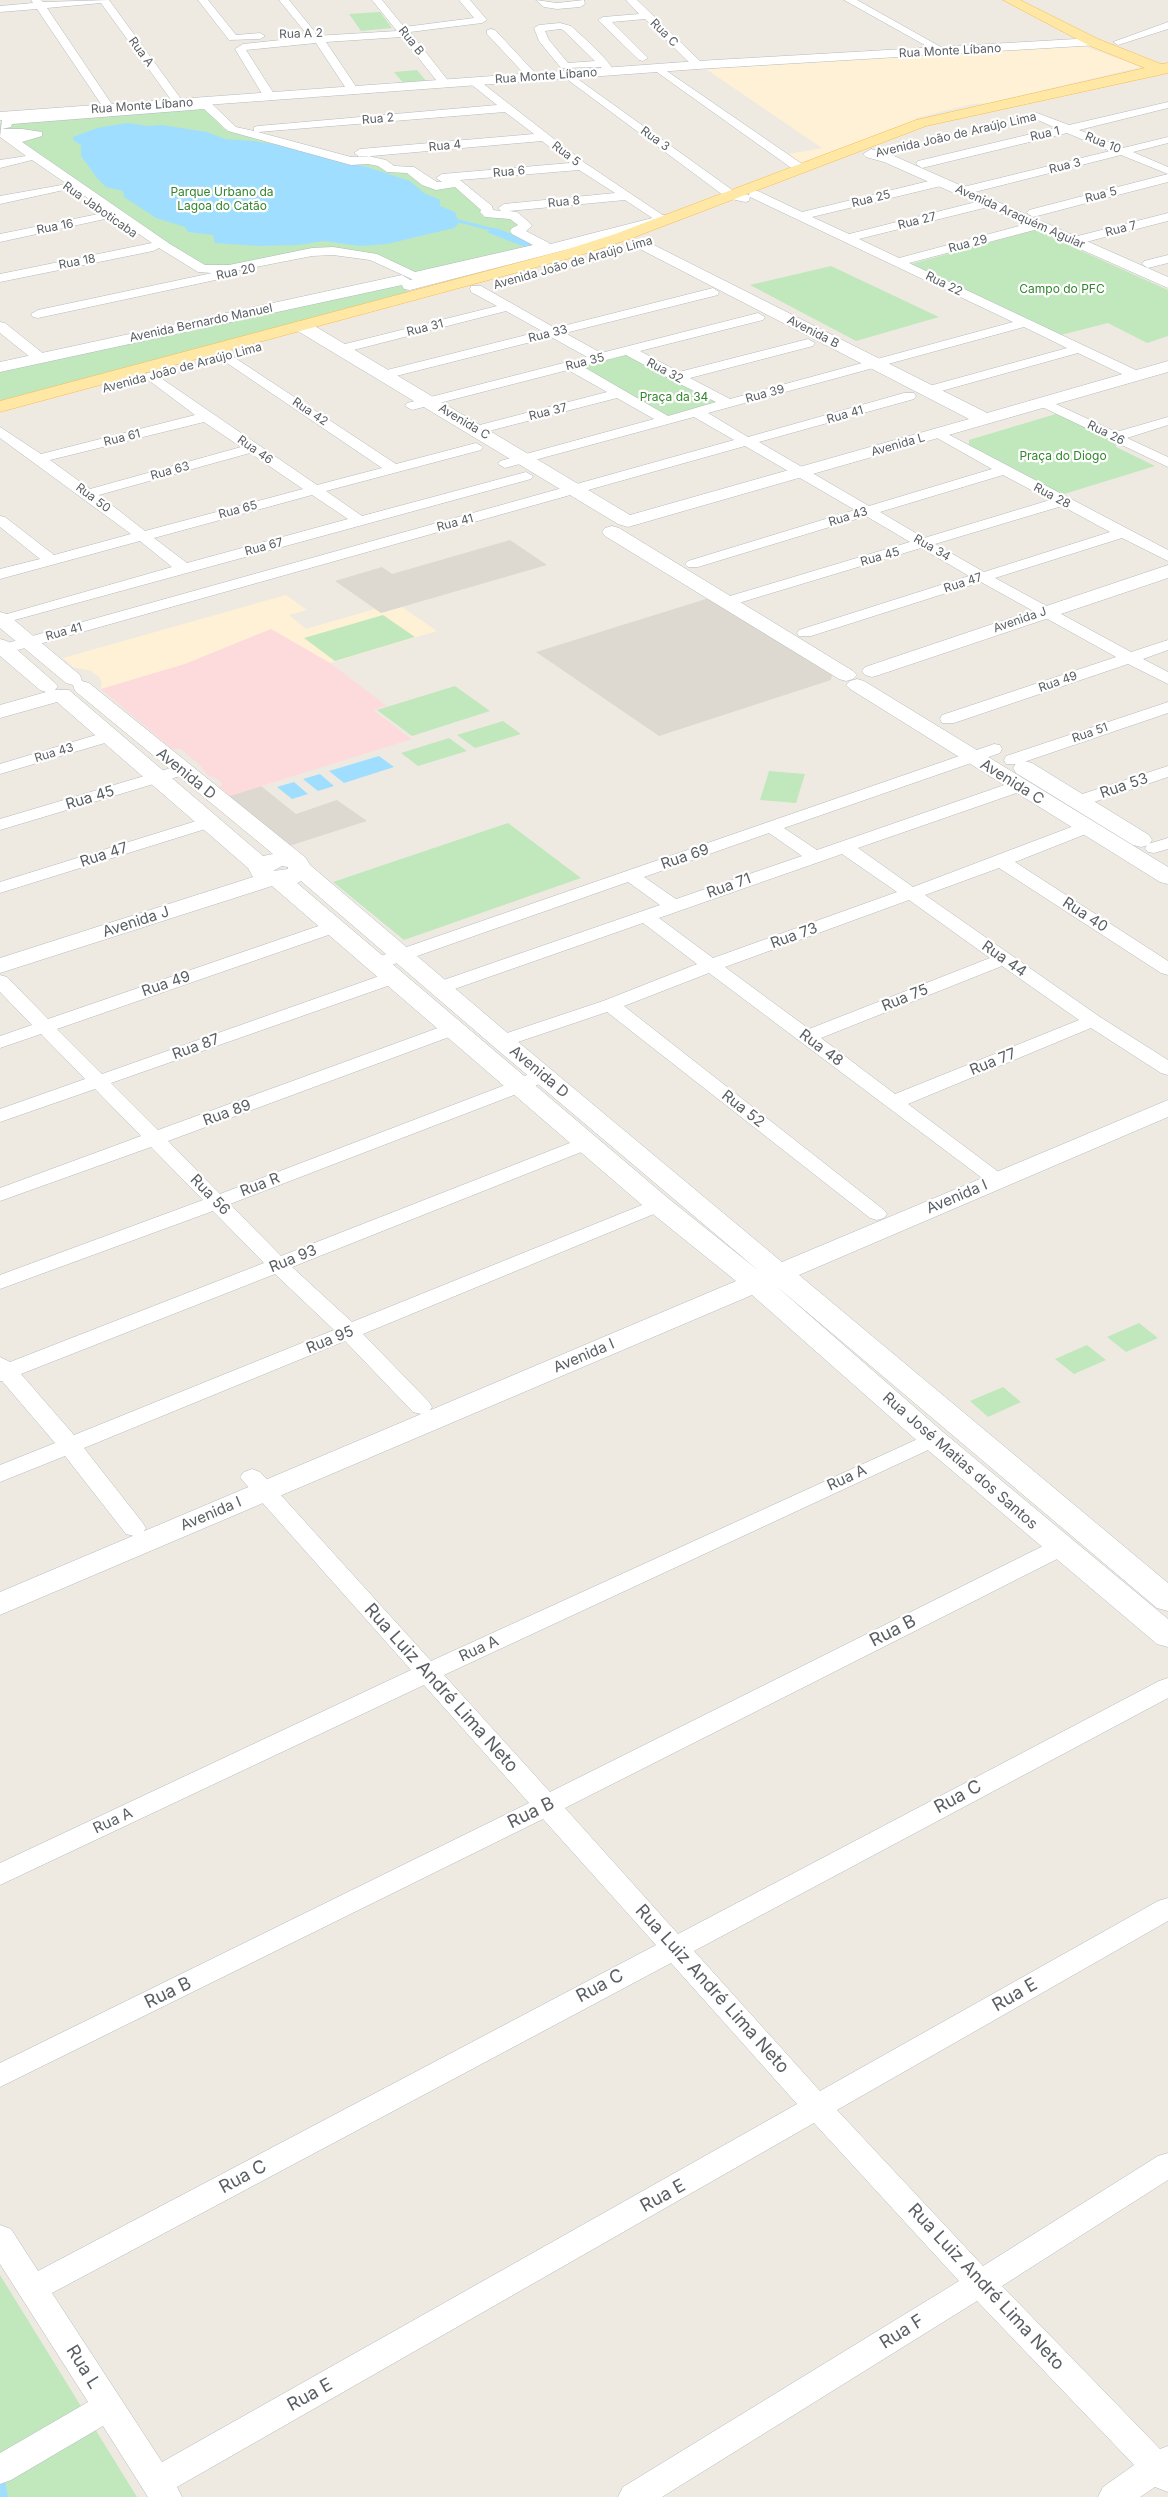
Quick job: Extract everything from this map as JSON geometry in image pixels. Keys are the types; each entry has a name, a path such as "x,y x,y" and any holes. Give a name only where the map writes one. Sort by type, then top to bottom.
{"main road":[{"path":"1015,3 1044,9 1074,19 1166,68"},
{"path":"1044,9 1093,42 1166,68"},
{"name":"Avenida João de Araújo Lima","path":"0,417 226,356 301,331 425,294 575,258 635,247 801,169 921,123 1166,68"},
{"name":"Avenida João de Araújo Lima","path":"1031,117 1062,110"},
{"name":"Avenida João de Araújo Lima","path":"575,258 664,220 871,154 895,149"},
{"path":"500,264 541,267"},
{"name":"Avenida João de Araújo Lima","path":"0,407 301,331 476,290 541,267"}],"street":[{"path":"0,9 38,3 104,0"},
{"name":"Rua A","path":"104,0 179,103"},
{"name":"Rua A 2","path":"203,0 233,38 315,37"},
{"path":"284,0 315,37 353,91"},
{"name":"Rua B","path":"377,0 444,83"},
{"path":"270,97 240,49 246,45 315,37 368,36 480,21 482,18 464,0"},
{"path":"542,2 557,6 582,3 579,0"},
{"name":"Rua C","path":"632,0 698,65"},
{"path":"849,0 943,51"},
{"path":"38,3 110,108"},
{"path":"643,58 603,20 647,16"},
{"path":"1118,42 1168,25"},
{"path":"560,26 567,28 589,48 606,68 567,67 544,41 538,29 560,26"},
{"path":"491,32 533,77"},
{"path":"589,48 672,40"},
{"name":"Rua Monte Líbano","path":"1,127 110,108 568,75 606,68 658,68 1093,42"},
{"path":"658,68 801,169"},
{"name":"Rua 3","path":"568,75 743,196"},
{"name":"Rua 5","path":"473,81 582,166 664,220"},
{"path":"207,105 232,129 351,161 368,160 382,163 391,169 410,170 426,182 436,186 458,184 488,209 486,212 489,214 514,215 526,226 516,232 545,246 414,276 373,256 333,251 312,252 229,270 198,268 166,248 13,141 1,127 61,116 207,105"},
{"name":"Rua 1","path":"922,164 1168,105"},
{"name":"Rua 2","path":"249,130 507,108"},
{"path":"13,141 67,128 61,116"},
{"name":"Rua 10","path":"1031,117 1068,129 1168,171"},
{"path":"1,127 22,132 47,132"},
{"name":"Rua Jaboticaba","path":"1,127 27,158 153,247 202,279"},
{"name":"Rua 4","path":"345,154 544,137"},
{"name":"Rua 3","path":"970,189 1168,140"},
{"name":"Avenida Araquém Aguiar","path":"895,149 970,189 1081,239 1168,283"},
{"name":"Avenida Araquém Aguiar","path":"871,154 889,159 941,182 970,189 988,203 1036,219"},
{"path":"0,164 27,158"},
{"name":"Rua 6","path":"436,179 582,166"},
{"name":"Rua 5","path":"1036,219 1168,178"},
{"name":"Rua 25","path":"801,216 941,182"},
{"path":"1152,182 1168,189"},
{"path":"0,200 68,187"},
{"name":"Rua 8","path":"504,208 625,196"},
{"name":"Rua 22","path":"743,196 801,216 1135,376"},
{"name":"Rua 27","path":"846,239 988,203"},
{"name":"Rua 16","path":"0,238 109,216"},
{"name":"Rua 7","path":"1081,239 1168,217"},
{"name":"Rua 29","path":"898,262 1036,219"},
{"name":"Avenida Bernardo Manuel","path":"0,367 500,264 664,220"},
{"name":"Avenida Araquém Aguiar","path":"1081,239 1168,272"},
{"name":"Rua 18","path":"0,278 153,247"},
{"name":"Avenida B","path":"635,247 713,292 858,370 909,396 976,422"},
{"name":"Avenida B","path":"635,247 875,364 927,391 976,422"},
{"name":"Rua 20","path":"38,314 317,254 351,256 371,261 425,294"},
{"path":"1148,264 1168,259"},
{"path":"476,290 599,358"},
{"name":"Rua 33","path":"384,375 713,292"},
{"name":"Rua 31","path":"342,349 508,307"},
{"name":"Rua 35","path":"412,406 758,316"},
{"name":"Rua 39","path":"525,467 667,421 1024,323"},
{"path":"0,326 40,358"},
{"name":"Avenida C","path":"301,331 342,349 430,402 476,438 505,464 525,467 556,495 625,527 693,564 736,599 805,633 867,676 972,757 1085,828 1168,877"},
{"name":"Avenida C","path":"301,331 412,406 476,438 525,467 575,489 625,527 736,599 867,676 948,720 1003,755 1163,849"},
{"path":"677,377 808,342"},
{"path":"927,391 1078,349"},
{"name":"Rua 32","path":"629,351 729,404"},
{"name":"Rua 42","path":"226,356 394,469"},
{"path":"571,366 667,421"},
{"name":"Avenida L","path":"625,527 943,437 1050,405 1168,366"},
{"name":"Avenida L","path":"943,437 976,422 1168,374"},
{"name":"Rua 46","path":"152,376 312,490 360,521"},
{"name":"Rua 37","path":"476,438 619,393"},
{"name":"Rua 41","path":"2,648 909,396"},
{"name":"Rua 26","path":"1050,405 1168,462"},
{"name":"Rua 34","path":"697,413 869,510 982,577 1168,679"},
{"name":"Rua 61","path":"38,459 206,416"},
{"path":"1115,437 1168,421"},
{"name":"Rua 50","path":"0,431 88,494 184,568"},
{"name":"Rua 28","path":"943,437 1121,533 1168,556"},
{"name":"Rua 65","path":"0,574 394,469 476,438"},
{"name":"Rua 63","path":"88,494 252,448"},
{"name":"Rua 67","path":"1,619 336,528 525,467"},
{"name":"Rua 43","path":"693,564 1003,470"},
{"name":"Rua 45","path":"736,599 1062,501"},
{"path":"0,520 52,560"},
{"path":"336,528 366,548"},
{"name":"Rua 47","path":"805,633 1121,533"},
{"path":"217,559 248,580"},
{"name":"Avenida J","path":"1054,615 1168,571"},
{"name":"Avenida J","path":"867,676 1054,615 1168,584"},
{"name":"Avenida D","path":"1,619 28,642 61,689 109,736 209,822 277,870 390,966 453,1029 531,1080 760,1272"},
{"name":"Rua 49","path":"948,720 1168,645"},
{"name":"Avenida D","path":"2,648 181,770 333,927 390,966 439,988 502,1041 531,1080 586,1143 659,1205 760,1272"},
{"path":"0,703 61,689"},
{"path":"0,712 61,689"},
{"name":"Rua 51","path":"1003,755 1168,707"},
{"name":"Rua 43","path":"0,770 109,736"},
{"name":"Rua 69","path":"390,966 631,876 972,757 1003,755"},
{"name":"Rua 45","path":"0,825 181,770"},
{"name":"Rua 53","path":"1080,801 1168,771"},
{"name":"Rua 71","path":"439,988 1018,786"},
{"name":"Rua 47","path":"0,888 209,822"},
{"path":"771,827 814,856"},
{"name":"Rua 73","path":"502,1041 610,1004 712,965 913,894 1085,828"},
{"name":"Rua 44","path":"843,846 1092,1021 1168,1069"},
{"name":"Rua 40","path":"1001,861 1168,969"},
{"name":"Avenida J","path":"0,954 277,870"},
{"name":"Avenida J","path":"0,966 277,870"},
{"path":"631,876 673,906"},
{"name":"Rua 48","path":"645,916 990,1175"},
{"name":"Rua 49","path":"0,1042 333,927"},
{"name":"Rua 75","path":"807,1037 1004,959"},
{"name":"Rua 87","path":"0,1116 97,1082 390,966"},
{"name":"Rua 56","path":"0,981 43,1028 155,1139 278,1266 349,1332 421,1407"},
{"name":"Rua 52","path":"610,1004 877,1214"},
{"name":"Rua 77","path":"894,1102 1092,1021"},
{"name":"Rua 89","path":"0,1195 453,1029"},
{"name":"Rua R","path":"0,1282 217,1202 531,1080"},
{"name":"Avenida I","path":"0,1584 134,1528 259,1484 990,1175 1168,1091"},
{"name":"Avenida I","path":"760,1272 877,1214 990,1175 1168,1108"},
{"name":"Rua 93","path":"2,1370 278,1266 586,1143"},
{"name":"Rua 95","path":"0,1474 659,1205"},
{"name":"Rua José Matias dos Santos","path":"760,1272 933,1439 1168,1636"},
{"name":"Rua José Matias dos Santos","path":"760,1272 1168,1600"},
{"name":"Avenida I","path":"0,1604 421,1407 619,1332"},
{"path":"2,1370 70,1446 134,1528"},
{"name":"Rua A","path":"0,1875 429,1672 933,1439"},
{"name":"Rua Luiz André Lima Neto","path":"259,1484 818,2108 980,2284 1165,2468"},
{"name":"Rua B","path":"0,2076 546,1806 1060,1547"},
{"name":"Rua C","path":"33,2288 1168,1686"},
{"name":"Rua E","path":"161,2489 818,2108 1168,1908"},
{"name":"Rua F","path":"634,2497 980,2284 1168,2165"},
{"name":"Rua L","path":"0,2238 161,2489"},
{"path":"11,2464 108,2407"},
{"path":"1114,2497 1165,2468"}],"shaded area":[{"path":"1081,45 1141,67 916,118 915,122 801,164 789,154 822,148 706,69"},
{"path":"510,540 547,565 381,613 335,581 382,567 392,574"},
{"path":"286,595 307,610 289,615 306,629 375,609 381,613 402,607 437,631 330,663 271,629 185,664 101,689 102,683 99,677 91,671 73,667 63,658"},
{"path":"709,598 832,675 831,680 659,736 536,652"},
{"path":"271,629 330,663 387,706 373,710 412,739 230,796 219,787 223,784 220,781 206,774 201,766 181,749 172,749 101,689 185,664"},
{"path":"261,786 296,814 337,800 367,821 289,846 228,796"}],"green space":[{"path":"380,12 392,28 361,31 349,14"},
{"path":"417,70 427,82 404,84 394,72"},
{"name":"Parque Urbano da Lagoa do Catão","path":"204,107 224,129 412,171 423,181 458,186 484,210 517,217 522,232 548,246 415,275 393,262 337,250 227,269 200,267 0,130 0,123 2,122"},
{"name":"Campo do PFC","path":"1035,230 1168,290 1168,336 1147,343 1108,323 1061,335 911,264"},
{"path":"831,266 939,317 856,341 750,285"},
{"path":"400,285 412,294 0,404 0,370"},
{"name":"Praça da 34","path":"627,355 723,402 668,416 586,369 588,365"},
{"name":"Praça do Diogo","path":"1059,413 1115,441 1116,447 1155,466 1061,495 969,446 969,440"},
{"path":"383,615 415,637 335,661 304,638"},
{"path":"455,686 490,711 412,736 377,710"},
{"path":"503,721 521,734 475,748 457,735"},
{"path":"449,738 467,751 418,766 401,753"},
{"path":"769,771 805,774 796,803 760,800"},
{"path":"508,823 581,878 404,940 333,882"},
{"path":"1139,1323 1158,1338 1126,1352 1107,1337"},
{"path":"1087,1345 1106,1360 1074,1374 1055,1359"},
{"path":"1003,1387 1021,1402 988,1417 970,1401"},
{"path":"0,2275 137,2497 0,2497"}],"water":[{"name":"Parque Urbano da Lagoa do Catão","path":"127,123 148,126 161,125 207,132 225,139 254,141 295,148 367,167 410,181 424,193 440,200 440,206 455,212 459,223 454,228 387,244 360,246 324,241 298,245 257,246 215,243 213,235 188,232 185,227 156,218 124,197 123,191 106,187 97,178 81,156 81,145 73,140 73,137 97,128"},
{"path":"496,228 537,244 525,247 486,232"},
{"path":"379,756 394,767 344,783 329,771"},
{"path":"320,774 334,786 318,791 303,779"},
{"path":"294,782 308,794 292,799 277,787"}],"waterway":[{"path":"451,219 498,231"},
{"path":"0,2474 4,2497"}]}
